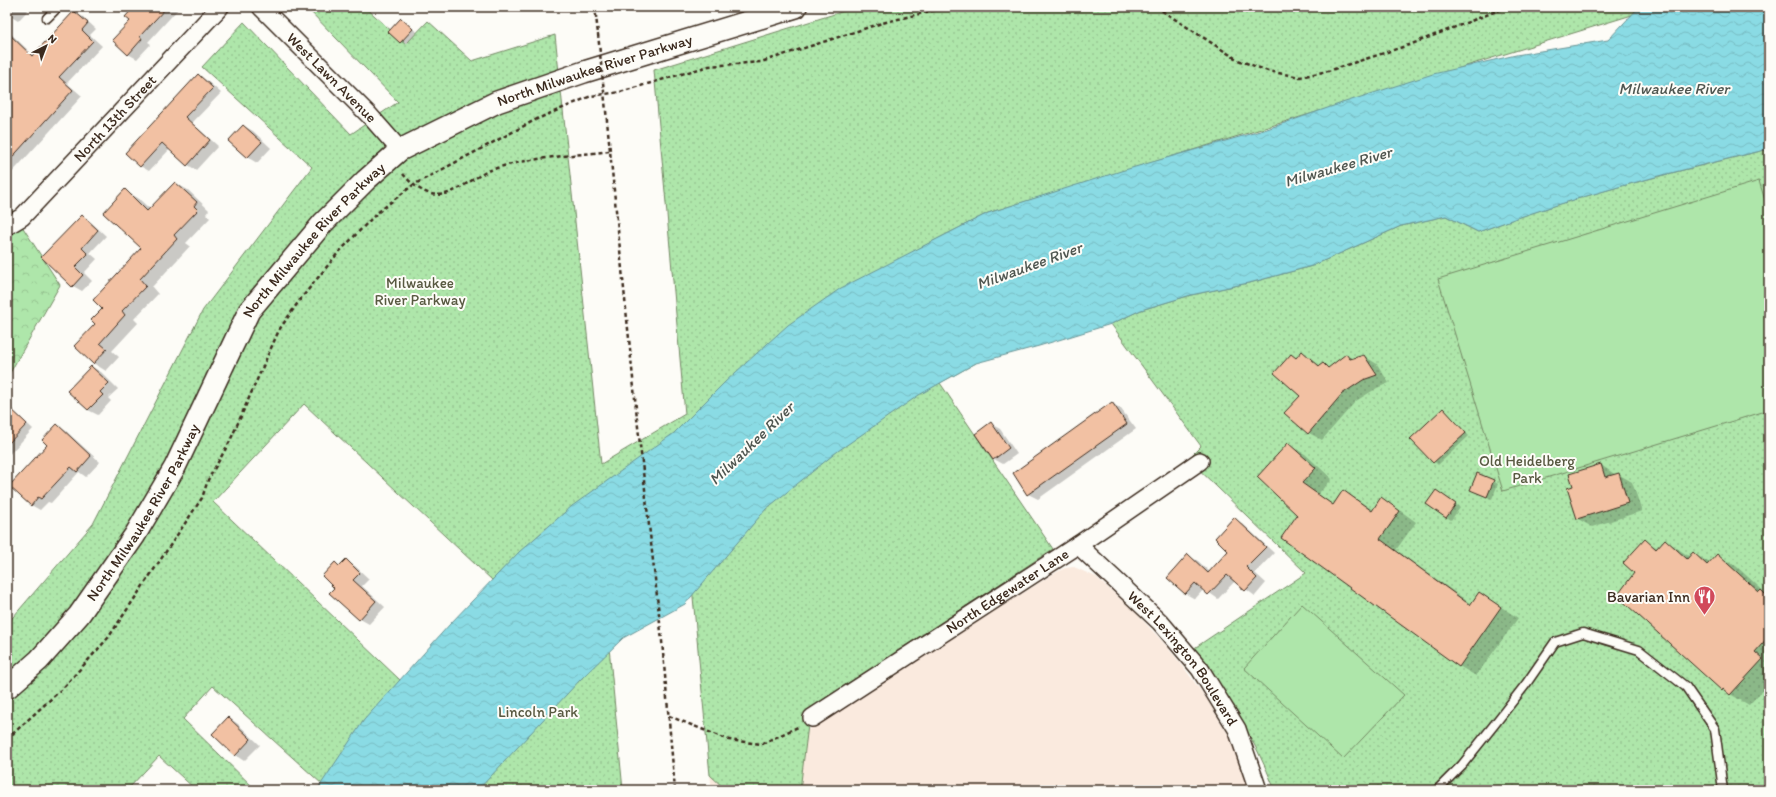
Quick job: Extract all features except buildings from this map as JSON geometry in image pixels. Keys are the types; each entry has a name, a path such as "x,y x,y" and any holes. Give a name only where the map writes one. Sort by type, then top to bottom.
{"street":[{"name":"North 13th Street","path":"7,226 22,217 220,7"},
{"name":"West Lawn Avenue","path":"261,7 370,116 400,150"},
{"name":"North Milwaukee River Parkway","path":"7,688 39,660 79,615 135,535 175,466 248,311 323,223 366,180 400,150 497,102 584,72 796,7"},
{"name":"North Edgewater Lane","path":"812,718 1078,545 1200,461"},
{"name":"West Lexington Boulevard","path":"1078,545 1160,622 1200,669 1237,729 1258,790"}],"lane":[{"path":"47,18 58,7"},
{"path":"1437,790 1462,765 1494,725 1526,684 1555,642 1583,633 1639,650 1686,687 1715,729 1723,790"}],"path":[{"path":"595,7 637,418 670,716 675,790"},
{"path":"7,739 64,686 108,638 202,498 208,480 230,441 279,330 299,301 338,253 377,213 413,185 537,119 591,96 620,92 709,66 761,62 882,23 948,7"},
{"path":"1156,7 1238,60 1268,72 1300,77 1328,71 1409,45 1507,7"},
{"path":"400,150 404,174 413,185 425,193 445,194 491,170 522,162 610,151"},
{"path":"670,716 729,740 761,744 791,731 812,718"}],"shaded area":[{"path":"1074,567 1096,577 1134,611 1182,665 1206,698 1229,736 1251,790 800,790 807,730 1053,574 1065,568"},
{"path":"710,775 726,790 712,790"}],"green space":[{"name":"Milwaukee River Parkway","path":"306,7 365,7 406,44 428,21 472,61 555,35 601,464 685,414 654,70 857,7 1658,7 988,213 918,249 976,363 940,383 1053,549 810,709 800,790 726,790 710,775 691,576 546,528 492,580 304,404 213,502 400,680 322,784 213,686 183,719 256,790 196,790 159,756 129,788 131,790 7,790 7,624 93,524 203,310 312,167 202,67 244,22 351,134 398,102"},
{"name":"Old Heidelberg Park","path":"1769,149 1769,790 1275,790 1258,752 1239,716 1193,649 1306,573 1188,459 1201,446 1111,324 1141,310 1191,295 1253,282 1312,266 1401,226 1446,216 1478,232 1549,207 1586,196 1659,176"},
{"path":"1759,181 1769,213 1769,410 1503,491 1438,279"},
{"path":"7,203 60,285 7,378"},
{"path":"1302,604 1404,695 1343,759 1244,668"},
{"name":"Lincoln Park","path":"607,627 623,790 374,790"}],"water":[{"name":"Milwaukee River","path":"1639,7 1769,7 1769,149 1585,196 1478,232 1446,216 1401,226 1312,266 1253,282 1191,295 1141,310 1111,324 976,363 919,395 838,451 766,509 685,604 623,638 580,680 478,790 317,790 364,720 450,624 519,552 572,506 674,433 725,382 788,325 841,288 988,213 1121,171 1267,129 1433,74 1516,55 1608,40"}],"place":[{"name":"Bavarian Inn","path":"1705,616"}]}
